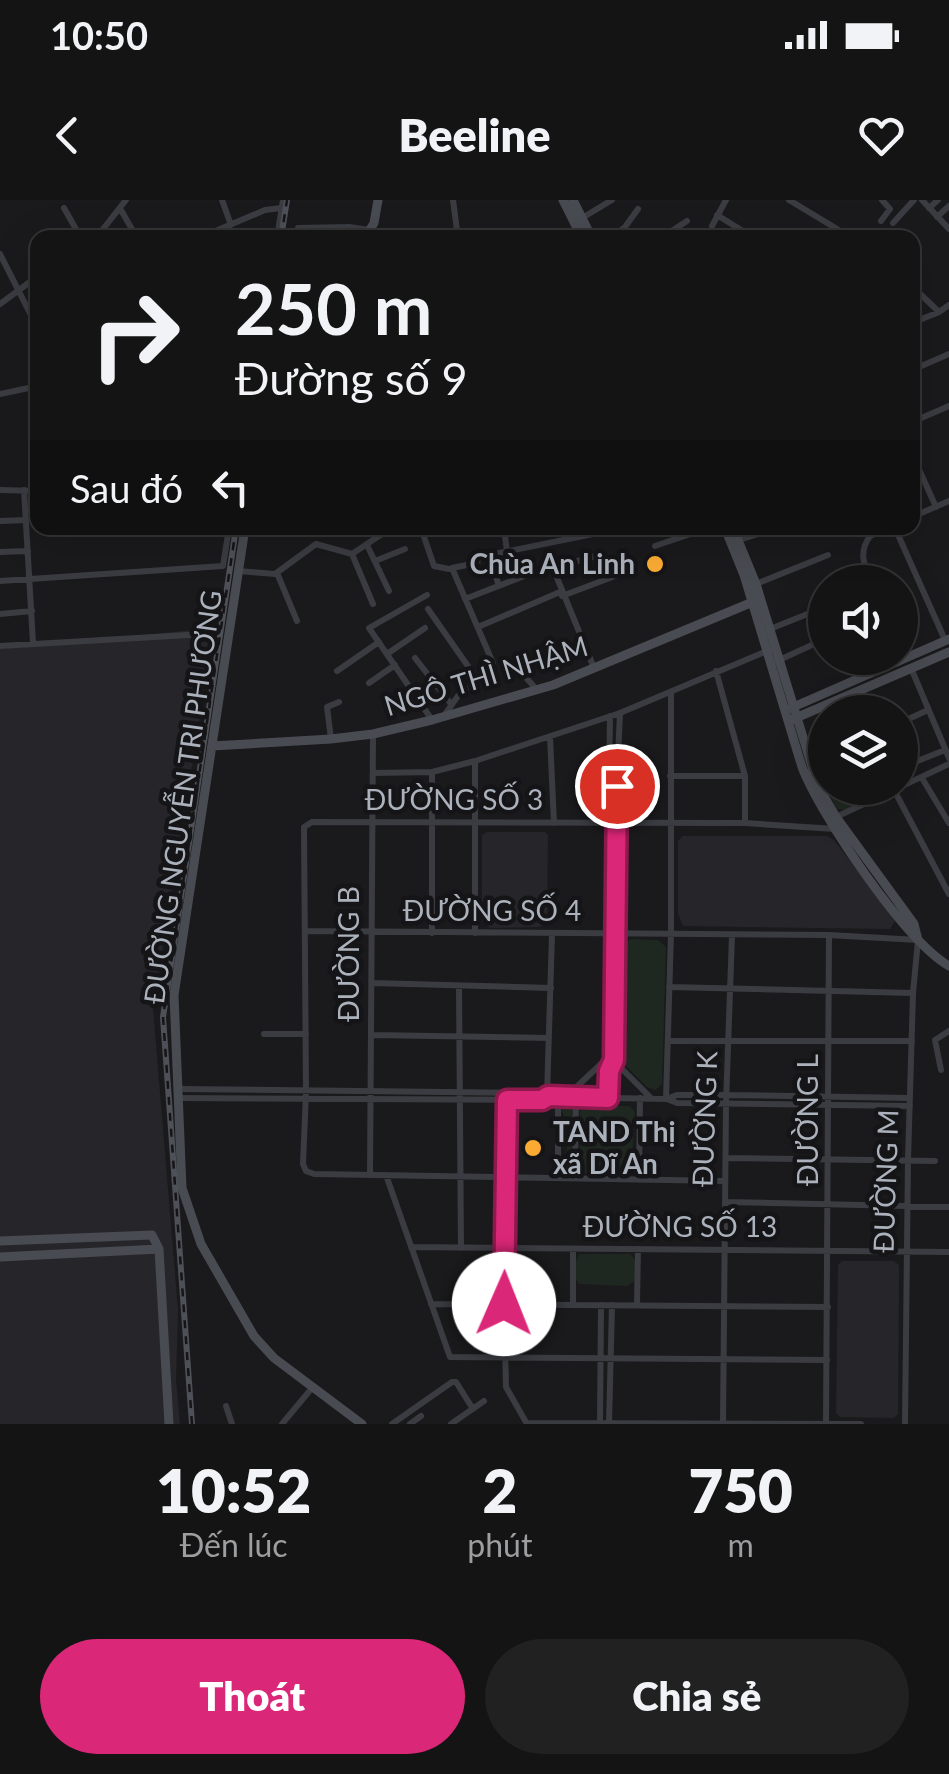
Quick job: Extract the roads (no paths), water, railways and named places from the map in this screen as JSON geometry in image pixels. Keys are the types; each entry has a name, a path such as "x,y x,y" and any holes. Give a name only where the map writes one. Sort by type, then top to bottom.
{"main road":[{"path":"369,230 378,200"},
{"path":"563,200 578,230"},
{"path":"573,200 588,230"},
{"name":"ĐƯỜNG NGUYỄN TRI PHƯƠNG","path":"244,535 174,995 182,1188 201,1244 254,1336 274,1358 362,1424"},
{"path":"728,535 769,630 771,649"},
{"path":"737,535 756,584 756,601 791,714 834,823 914,924 918,940 933,957 949,966"},
{"name":"NGÔ THÌ NHẬM","path":"212,746 331,740 432,720 537,690 756,601"},
{"path":"918,659 948,645"},
{"path":"791,714 882,675"},
{"path":"0,1241 152,1235 159,1249 169,1424"},
{"path":"105,1236 106,1251"},
{"path":"21,1240 22,1256"},
{"path":"0,1257 159,1249"}],"street":[{"path":"103,230 126,200"},
{"path":"222,200 231,225"},
{"path":"453,200 457,230"},
{"path":"582,218 612,200"},
{"path":"712,226 726,200"},
{"path":"789,200 839,230"},
{"path":"881,221 890,209 882,200"},
{"path":"893,223 914,200"},
{"path":"922,200 949,229"},
{"path":"929,208 938,200"},
{"path":"218,230 282,204 277,230"},
{"path":"937,217 949,206"},
{"path":"64,208 76,230"},
{"path":"621,230 638,209"},
{"path":"121,210 132,230"},
{"path":"717,216 741,230"},
{"path":"674,230 687,221"},
{"path":"298,228 357,230"},
{"path":"0,254 30,313"},
{"path":"0,304 30,281"},
{"path":"920,294 939,312"},
{"path":"920,320 949,305"},
{"path":"920,367 948,356"},
{"path":"0,394 30,388"},
{"path":"920,419 949,407"},
{"path":"920,478 936,506"},
{"path":"0,490 30,490"},
{"path":"24,490 34,644"},
{"path":"920,513 949,501"},
{"path":"0,521 26,520"},
{"path":"0,581 222,566 228,535"},
{"path":"239,571 277,573 316,544 352,554 379,535"},
{"path":"423,535 434,566 449,569"},
{"path":"505,535 506,552"},
{"path":"444,716 450,704 492,669 452,568 476,563 480,557 588,535"},
{"path":"655,546 687,535"},
{"path":"739,540 755,535"},
{"path":"895,535 948,645"},
{"path":"864,565 864,544 870,536"},
{"path":"367,545 389,591"},
{"path":"375,561 404,549"},
{"path":"0,552 28,551"},
{"path":"352,554 373,604"},
{"path":"465,599 603,554"},
{"path":"756,584 828,554"},
{"path":"494,567 498,586"},
{"path":"553,568 594,668"},
{"path":"277,573 297,621"},
{"path":"478,627 623,573"},
{"path":"427,595 367,624 432,720"},
{"path":"428,609 477,680"},
{"path":"0,614 32,611"},
{"path":"769,630 808,614"},
{"path":"387,654 424,628"},
{"path":"0,646 205,634"},
{"path":"337,672 380,642"},
{"path":"774,662 808,647"},
{"path":"373,773 432,772 475,761 620,713 771,649"},
{"path":"415,658 450,704"},
{"path":"369,683 395,665"},
{"path":"508,669 522,673 537,690"},
{"path":"716,671 746,776 745,823"},
{"path":"914,675 948,757"},
{"path":"853,688 856,695"},
{"path":"666,1099 671,692"},
{"path":"331,740 327,707 339,702"},
{"path":"918,715 928,710"},
{"path":"612,823 620,713"},
{"path":"608,1098 610,716"},
{"name":"ĐƯỜNG B","path":"370,1175 373,734"},
{"path":"550,737 554,823"},
{"path":"918,764 948,757"},
{"path":"918,780 948,757"},
{"path":"475,761 475,933"},
{"path":"432,772 432,933"},
{"path":"670,776 746,776"},
{"path":"922,778 949,823"},
{"path":"834,823 867,805"},
{"path":"902,805 949,894"},
{"name":"ĐƯỜNG SỐ 3","path":"306,931 304,827 312,822 834,823"},
{"path":"306,931 306,1171 725,1181"},
{"name":"ĐƯỜNG SỐ 4","path":"306,931 918,940"},
{"path":"548,1096 552,934"},
{"name":"ĐƯỜNG K","path":"723,1424 732,935"},
{"name":"ĐƯỜNG L","path":"826,1424 830,936"},
{"name":"ĐƯỜNG M","path":"905,1424 908,1160 918,940"},
{"path":"372,983 551,988"},
{"path":"459,986 460,1248"},
{"path":"669,987 913,994"},
{"path":"941,1070 935,1040 949,1031"},
{"path":"264,1034 306,1034"},
{"path":"372,1035 549,1038"},
{"path":"668,1040 912,1040"},
{"path":"558,1178 562,1097 609,1060"},
{"path":"609,1060 652,1098"},
{"path":"176,1093 507,1096 542,1100 548,1096 677,1096 910,1102"},
{"path":"507,1096 506,1387 527,1424 861,1424"},
{"path":"576,1097 576,1178"},
{"path":"639,1180 640,1098"},
{"path":"726,1158 934,1161"},
{"path":"386,1175 450,1356 827,1360"},
{"path":"726,1202 949,1207"},
{"name":"ĐƯỜNG SỐ 13","path":"411,1248 949,1252"},
{"path":"572,1305 573,1249"},
{"path":"637,1305 638,1249"},
{"path":"431,1304 828,1307"},
{"path":"600,1305 609,1424"},
{"path":"600,1424 612,1305"},
{"path":"392,1424 452,1382 456,1382 474,1408"},
{"path":"282,1424 312,1388"},
{"path":"451,1424 484,1401"},
{"path":"226,1406 232,1424"},
{"path":"410,1424 421,1416"}],"railway":[{"path":"282,230 287,200"},
{"path":"192,1424 163,1017 235,535"}],"place":[{"name":"Chùa An Linh","path":"655,564"},
{"name":"TAND Thị xã Dĩ An","path":"533,1148"}]}
